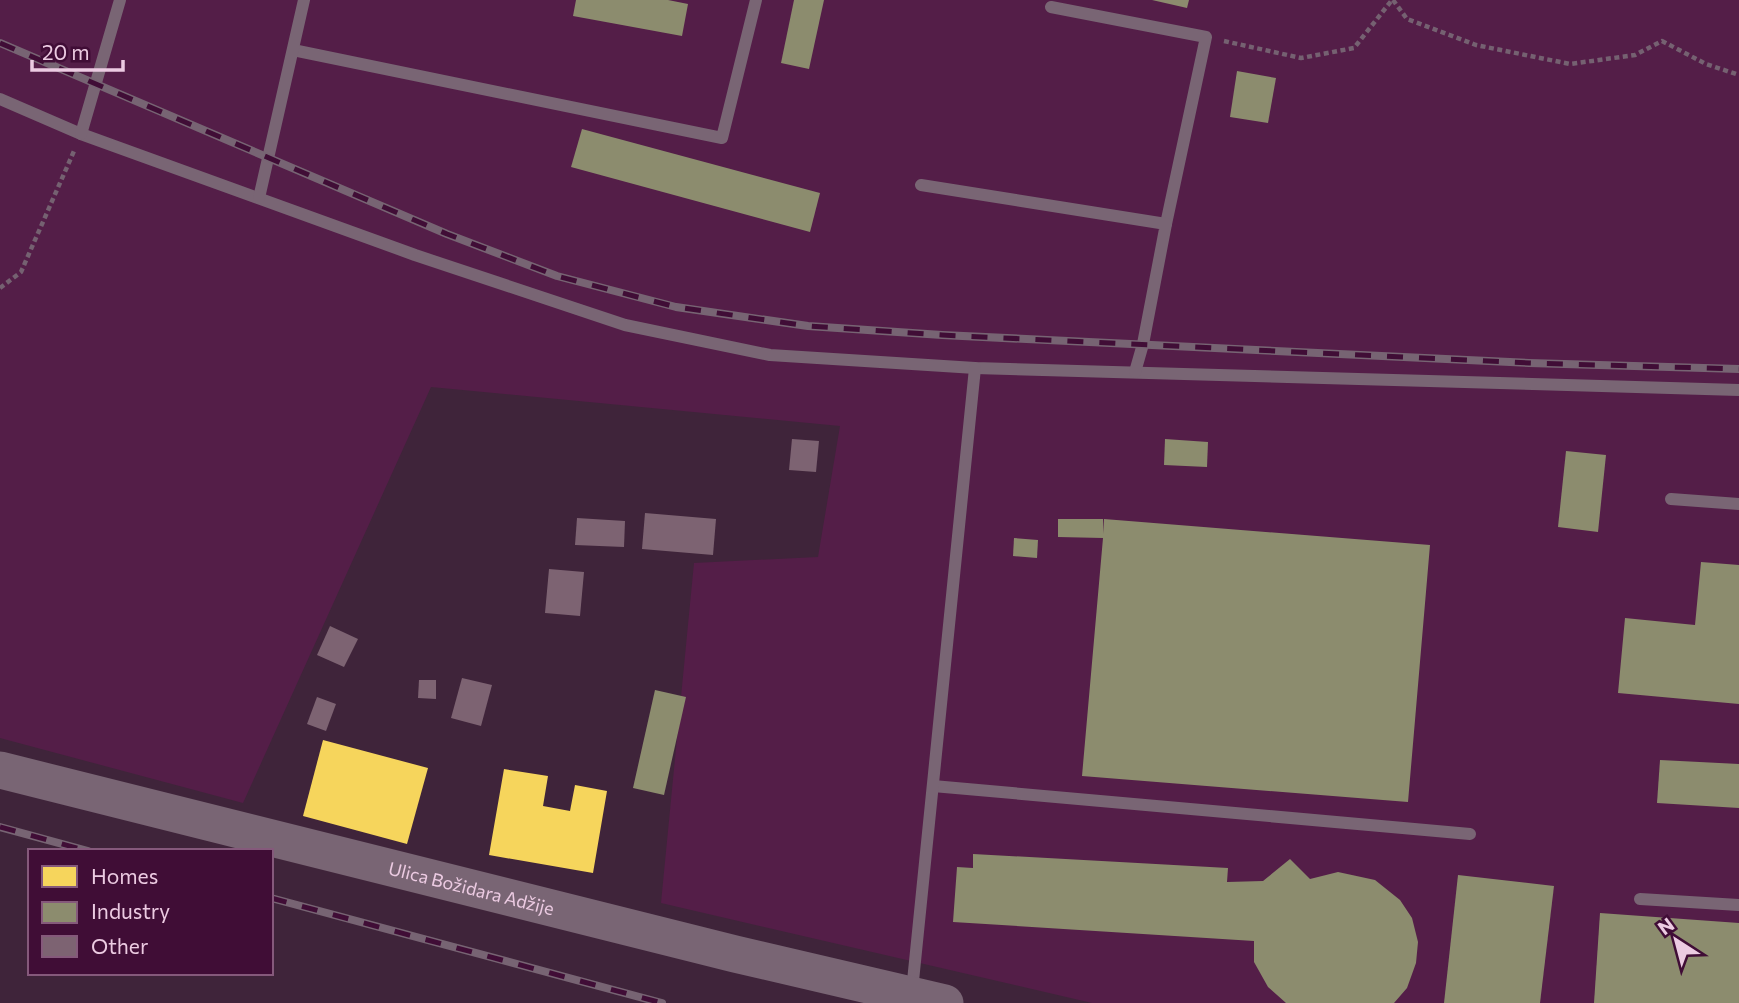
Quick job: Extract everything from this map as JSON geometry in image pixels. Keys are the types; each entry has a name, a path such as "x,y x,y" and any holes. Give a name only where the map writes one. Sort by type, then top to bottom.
{"main road":[{"name":"Ulica Božidara Adžije","path":"0,769 735,954 928,999"}],"lane":[{"path":"81,134 120,0"},
{"path":"260,198 304,0"},
{"path":"293,50 722,138 756,0"},
{"path":"1051,7 1206,37 1135,372"},
{"path":"0,99 81,134 428,259 625,325 770,355 975,368 1739,390"},
{"path":"921,186 1166,225"},
{"path":"928,999 933,786 975,368"},
{"path":"1671,499 1739,504"},
{"path":"933,786 1470,834"},
{"path":"1640,899 1739,905"}],"path":[{"path":"1206,37 1301,58 1354,48 1393,0 1407,19 1476,45 1570,64 1636,55 1662,41 1706,64 1739,75"},
{"path":"0,288 21,272 81,134"},
{"path":"0,277 9,281"}],"shaded area":[{"path":"0,0 1739,0 1739,1003 1092,1003 661,903 694,563 818,557 840,426 431,387 243,803 0,738"}],"building: Homes":[{"path":"323,740 428,768 407,844 303,816"},
{"path":"504,769 548,776 543,806 570,811 575,785 607,791 593,873 489,855"}],"building: Industry":[{"path":"576,0 668,0 688,4 682,36 573,16"},
{"path":"794,0 824,0 809,69 781,63"},
{"path":"1152,0 1189,0 1187,8"},
{"path":"1237,71 1276,78 1268,123 1230,117"},
{"path":"582,129 820,193 810,232 571,167"},
{"path":"1165,439 1208,442 1207,467 1164,465"},
{"path":"1566,451 1606,455 1598,532 1558,527"},
{"path":"1058,519 1103,519 1103,534 1104,519 1430,545 1408,802 1082,776 1103,538 1058,537"},
{"path":"1014,538 1038,540 1037,558 1013,556"},
{"path":"1701,562 1739,565 1739,704 1618,693 1625,618 1695,625"},
{"path":"655,690 686,697 664,795 633,788"},
{"path":"1660,760 1739,764 1739,808 1657,803"},
{"path":"973,854 1228,868 1227,882 1263,881 1290,859 1310,879 1338,872 1375,880 1400,900 1412,918 1418,942 1416,963 1407,988 1394,1003 1286,1003 1268,987 1254,962 1254,941 953,922 957,867 973,868"},
{"path":"1458,875 1554,886 1540,1003 1444,1003"},
{"path":"1600,913 1739,923 1739,1003 1594,1003"}],"building: Other":[{"path":"792,439 819,441 816,472 789,470"},
{"path":"645,513 716,519 713,555 642,549"},
{"path":"577,518 625,521 624,547 575,545"},
{"path":"549,569 584,572 580,616 545,613"},
{"path":"330,626 358,639 344,667 317,655"},
{"path":"462,678 492,685 481,726 451,718"},
{"path":"419,680 436,680 436,699 418,698"},
{"path":"317,697 336,704 326,731 307,724"}],"railway":[{"path":"0,43 447,234 557,276 676,307 808,326 942,335 1529,363 1739,369"},
{"path":"0,827 81,849"},
{"path":"273,899 662,1003"}]}
